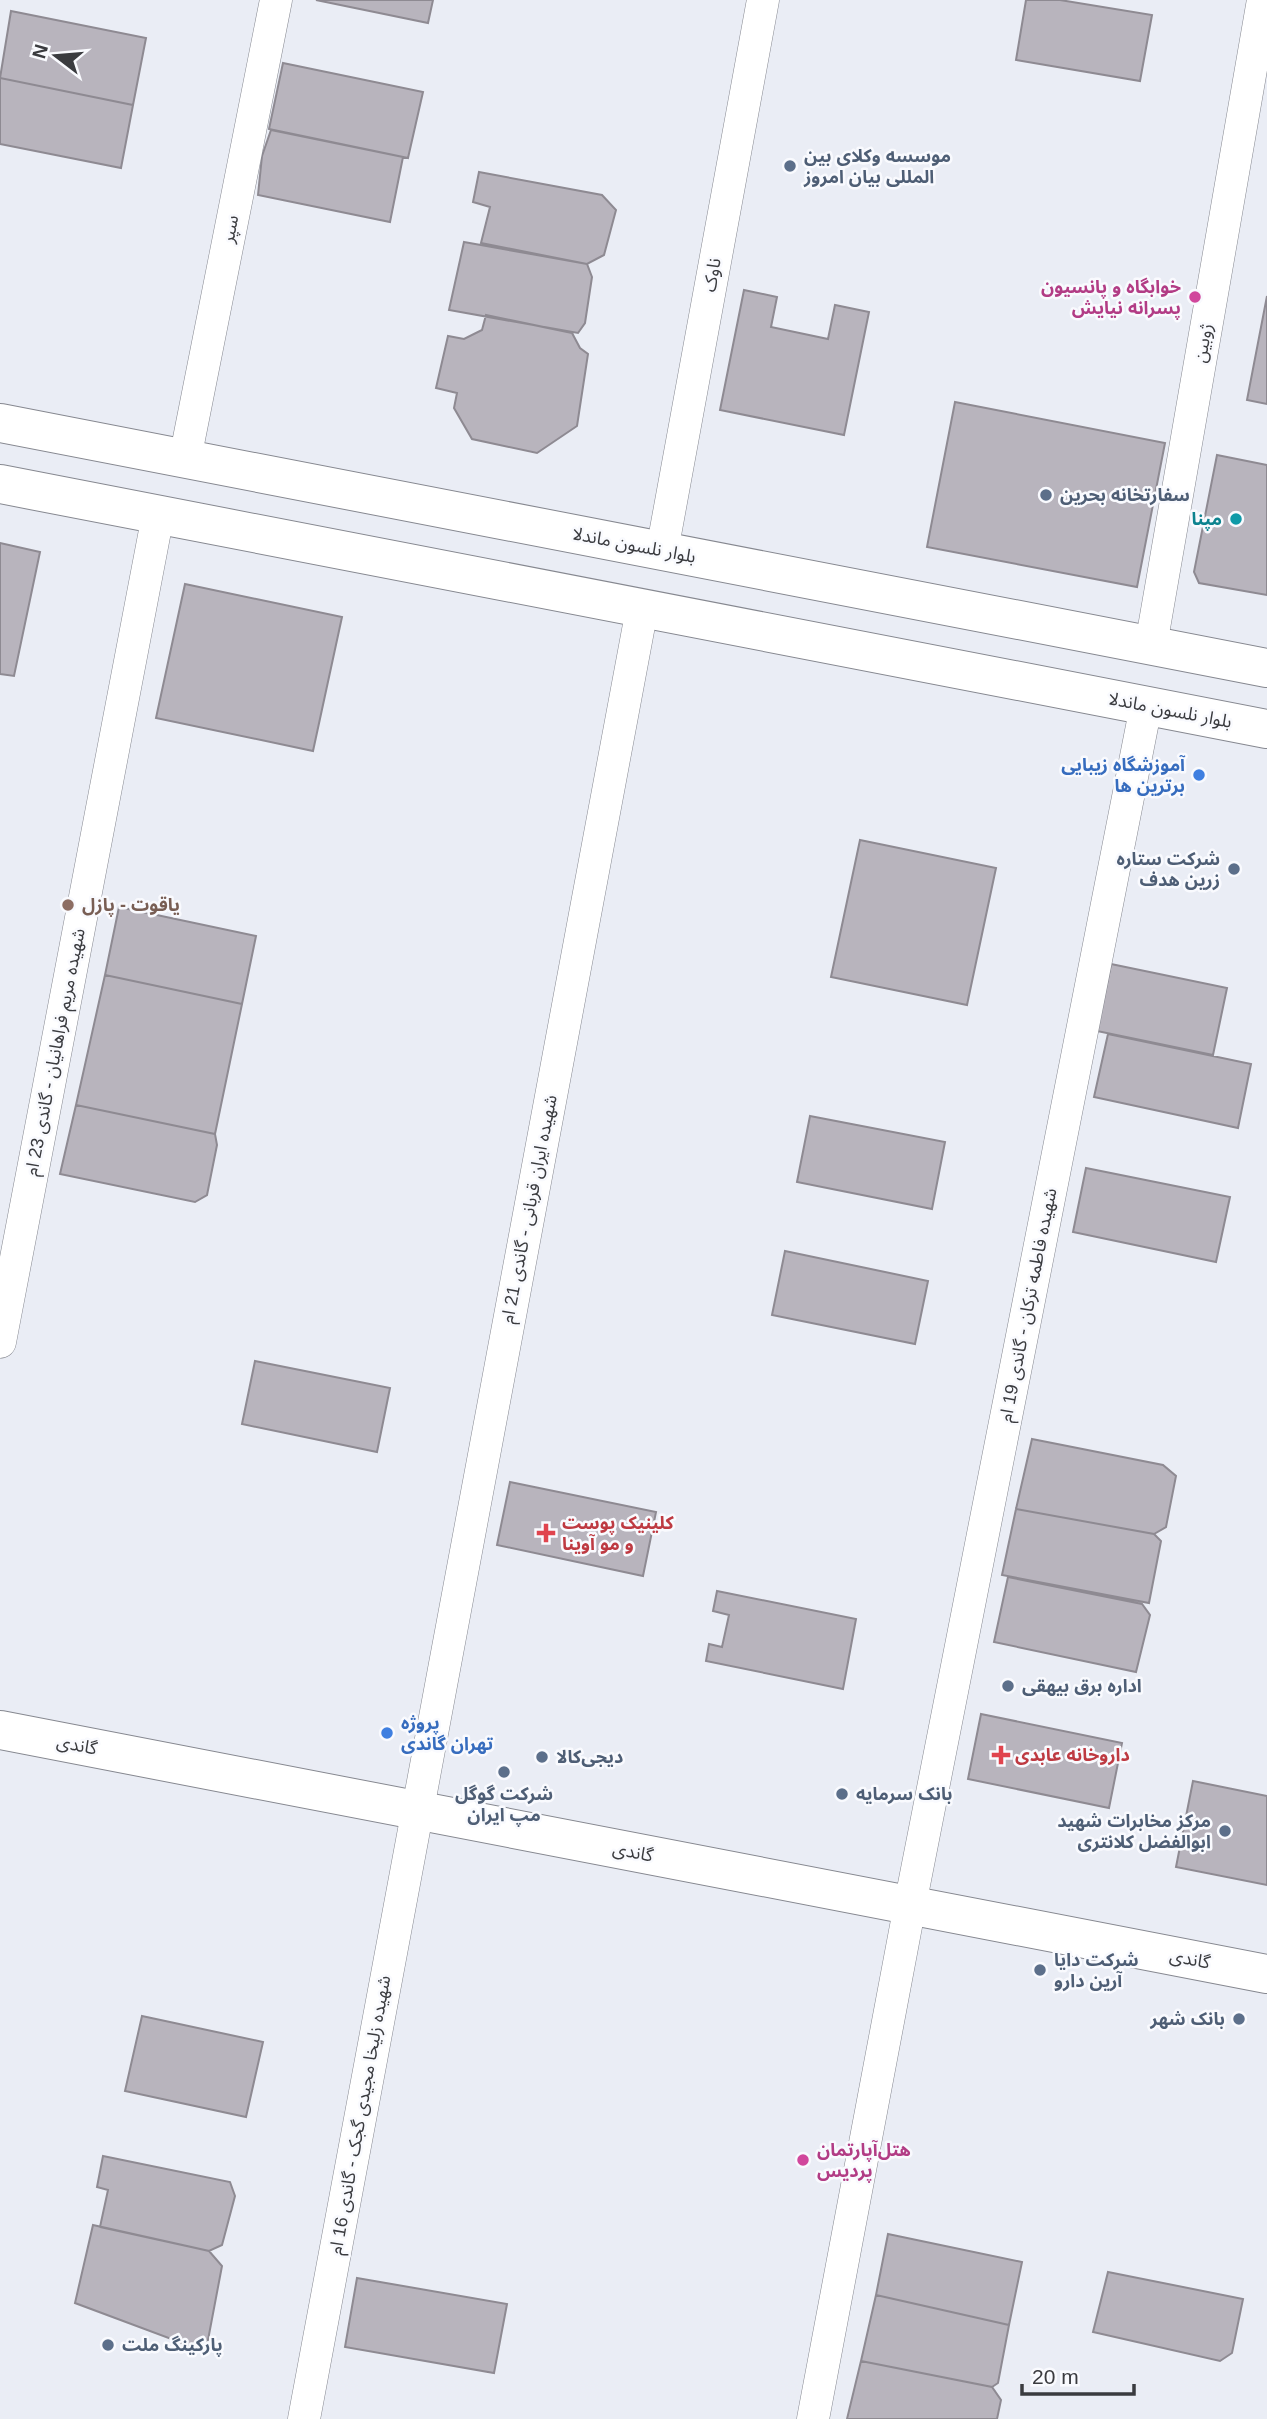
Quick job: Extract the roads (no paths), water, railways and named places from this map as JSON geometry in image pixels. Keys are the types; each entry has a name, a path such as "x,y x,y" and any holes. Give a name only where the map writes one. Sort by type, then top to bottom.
{"main road":[{"name":"بلوار نلسون ماندلا","path":"0,423 1267,668"},
{"name":"بلوار نلسون ماندلا","path":"0,485 1267,729"},
{"name":"گاندی","path":"0,1730 1267,1974"}],"street":[{"name":"سپر","path":"185,459 276,0"},
{"name":"ناوک","path":"662,551 763,0"},
{"name":"ژوبین","path":"1151,645 1263,0"},
{"name":"شهیده مریم فراهانیان - گاندی 23 ام","path":"0,1342 158,515"},
{"name":"شهیده ایران قربانی - گاندی 21 ام","path":"416,1810 642,609"},
{"name":"شهیده فاطمه ترکان - گاندی 19 ام","path":"813,2419 910,1905 1146,705"},
{"name":"شهیده زلیخا مجیدی گجک - گاندی 16 ام","path":"304,2419 416,1810"}],"place":[{"name":"موسسه وکلای بین المللی بیان امروز","path":"790,166"},
{"name":"خوابگاه و پانسیون پسرانه نیایش","path":"1195,297"},
{"name":"سفارتخانه بحرین","path":"1046,495"},
{"name":"مپنا","path":"1236,519"},
{"name":"آموزشگاه زیبایی برترین ها","path":"1199,775"},
{"name":"شرکت ستاره زرین هدف","path":"1234,869"},
{"name":"یاقوت - پازل","path":"68,905"},
{"name":"کلینیک پوست و مو آوینا","path":"546,1533"},
{"name":"اداره برق بیهقی","path":"1008,1686"},
{"name":"پروژه تهران گاندی","path":"387,1733"},
{"name":"داروخانه عابدی","path":"1001,1755"},
{"name":"دیجی‌کالا","path":"542,1757"},
{"name":"شرکت گوگل مپ ایران","path":"504,1772"},
{"name":"بانک سرمایه","path":"842,1794"},
{"name":"مرکز مخابرات شهید ابوالفضل کلانتری","path":"1225,1831"},
{"name":"شرکت دایا آرین دارو","path":"1040,1970"},
{"name":"بانک شهر","path":"1239,2019"},
{"name":"هتل‌آپارتمان پردیس","path":"803,2160"},
{"name":"پارکینگ ملت","path":"108,2345"}]}
